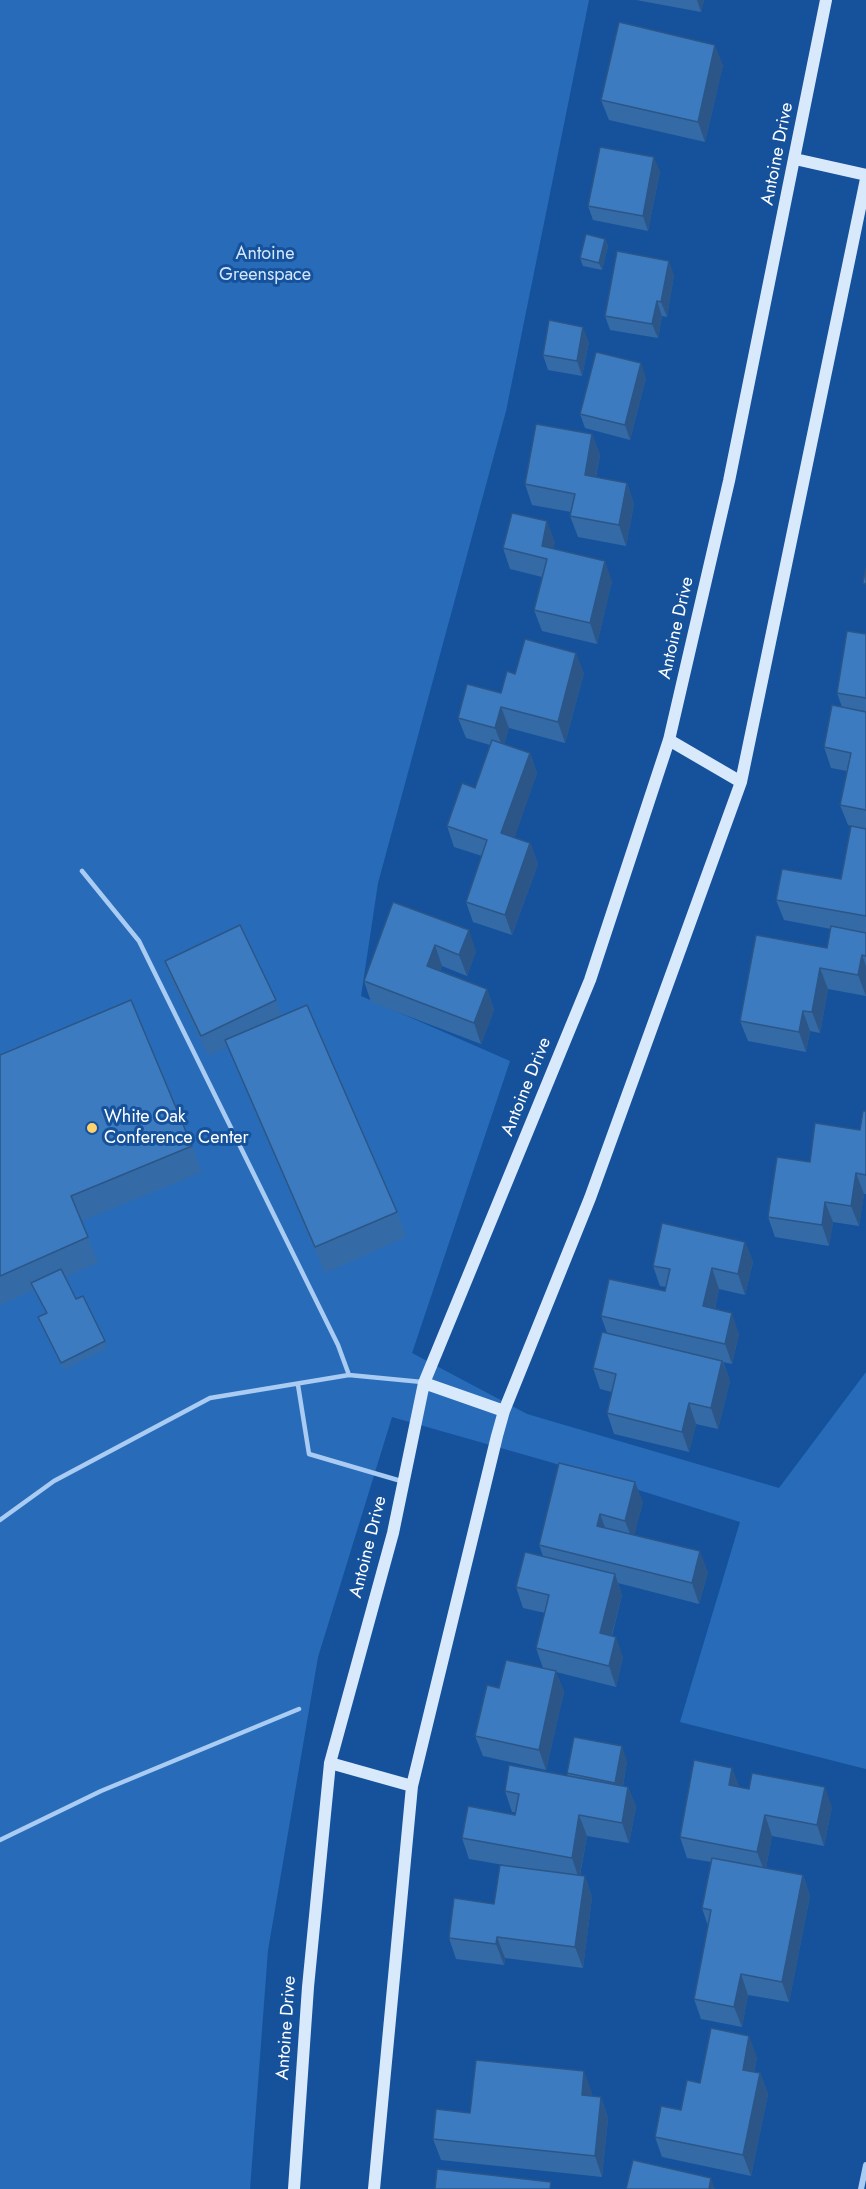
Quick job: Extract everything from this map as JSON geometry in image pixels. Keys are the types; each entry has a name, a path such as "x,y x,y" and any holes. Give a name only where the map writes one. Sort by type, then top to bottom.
{"main road":[{"name":"Antoine Drive","path":"294,2189 308,1987 330,1763 393,1533 424,1383 590,980 669,740 729,481 826,0"},
{"path":"374,2189 412,1786 504,1411 590,1198 741,782 866,177 795,159"},
{"path":"669,740 741,782"},
{"path":"424,1383 504,1411"},
{"path":"330,1763 412,1786"}],"street":[{"path":"861,2189 866,2165"}],"lane":[{"path":"82,871 139,941 338,1345 349,1375"},
{"path":"0,1520 54,1481 210,1398 349,1375 424,1383"},
{"path":"298,1384 309,1454 404,1481"},
{"path":"0,1840 101,1791 300,1709"}],"green space":[{"name":"Antoine Greenspace","path":"0,0 589,0 506,411 378,883 361,996 510,1061 412,1353 527,1414 779,1488 866,1372 866,1769 680,1722 740,1522 550,1462 392,1417 318,1657 268,1950 250,2189 0,2189"}],"building":[{"path":"619,22 715,45 698,122 601,100"},
{"path":"600,147 654,157 643,216 588,206"},
{"path":"586,234 605,239 599,263 580,258"},
{"path":"617,251 669,261 661,302 657,301 652,324 605,316"},
{"path":"549,320 583,327 577,361 543,355"},
{"path":"596,352 641,363 625,425 580,414"},
{"path":"536,424 592,434 585,475 627,483 619,525 570,516 575,494 525,484"},
{"path":"512,513 547,521 542,546 605,561 590,623 534,610 547,559 503,548"},
{"path":"866,568 866,584 863,583"},
{"path":"847,631 866,634 866,698 837,693"},
{"path":"525,639 576,653 558,722 501,707 495,728 458,718 467,684 501,693 507,671 515,674"},
{"path":"832,705 866,712 866,810 840,805 851,753 824,747"},
{"path":"492,740 530,753 501,833 530,843 505,915 466,902 487,840 447,826 462,783 475,788"},
{"path":"851,826 866,829 866,916 776,900 782,869 841,879"},
{"path":"393,902 469,930 459,955 435,945 427,966 487,989 474,1023 364,981"},
{"path":"240,925 276,1000 201,1036 165,961"},
{"path":"831,926 866,933 866,956 862,955 858,975 820,968 812,1012 803,1011 799,1032 740,1021 756,935 827,948"},
{"name":"White Oak Conference Center","path":"131,1000 192,1146 71,1196 88,1237 0,1276 0,1055"},
{"path":"307,1005 397,1212 315,1247 225,1040"},
{"path":"863,1111 866,1111 866,1175 856,1173 851,1206 825,1202 822,1225 768,1217 777,1157 810,1162 815,1123 860,1130"},
{"path":"662,1223 745,1242 738,1274 712,1268 703,1306 732,1313 725,1344 601,1316 609,1279 665,1291 670,1269 653,1266"},
{"path":"61,1269 76,1299 83,1296 105,1341 61,1363 38,1317 47,1313 31,1283"},
{"path":"602,1332 722,1361 711,1408 689,1403 682,1432 607,1413 616,1374 593,1368"},
{"path":"559,1463 635,1482 625,1521 600,1514 597,1526 700,1551 692,1583 539,1545"},
{"path":"525,1552 615,1574 600,1633 616,1637 609,1666 536,1648 549,1595 516,1587"},
{"path":"506,1660 556,1671 539,1750 475,1736 487,1685 499,1688"},
{"path":"574,1737 622,1746 615,1783 567,1773"},
{"path":"694,1760 732,1768 729,1785 749,1789 752,1773 825,1787 817,1825 765,1815 757,1852 680,1837"},
{"path":"509,1765 628,1787 622,1823 579,1815 572,1858 462,1838 468,1806 515,1815 519,1794 505,1791"},
{"path":"712,1858 803,1875 782,1982 741,1974 734,2007 694,1999 711,1910 702,1908"},
{"path":"500,1865 585,1876 575,1947 497,1937 496,1944 449,1938 454,1898 494,1904"},
{"path":"711,2028 749,2036 743,2070 760,2073 743,2155 655,2137 661,2106 681,2110 687,2080 700,2083"},
{"path":"476,2060 584,2071 582,2095 601,2097 595,2156 433,2139 436,2109 470,2113"},
{"path":"633,2160 711,2178 709,2189 626,2189"},
{"path":"437,2169 551,2182 550,2189 435,2189"}],"place":[{"name":"White Oak Conference Center","path":"92,1128"}]}
